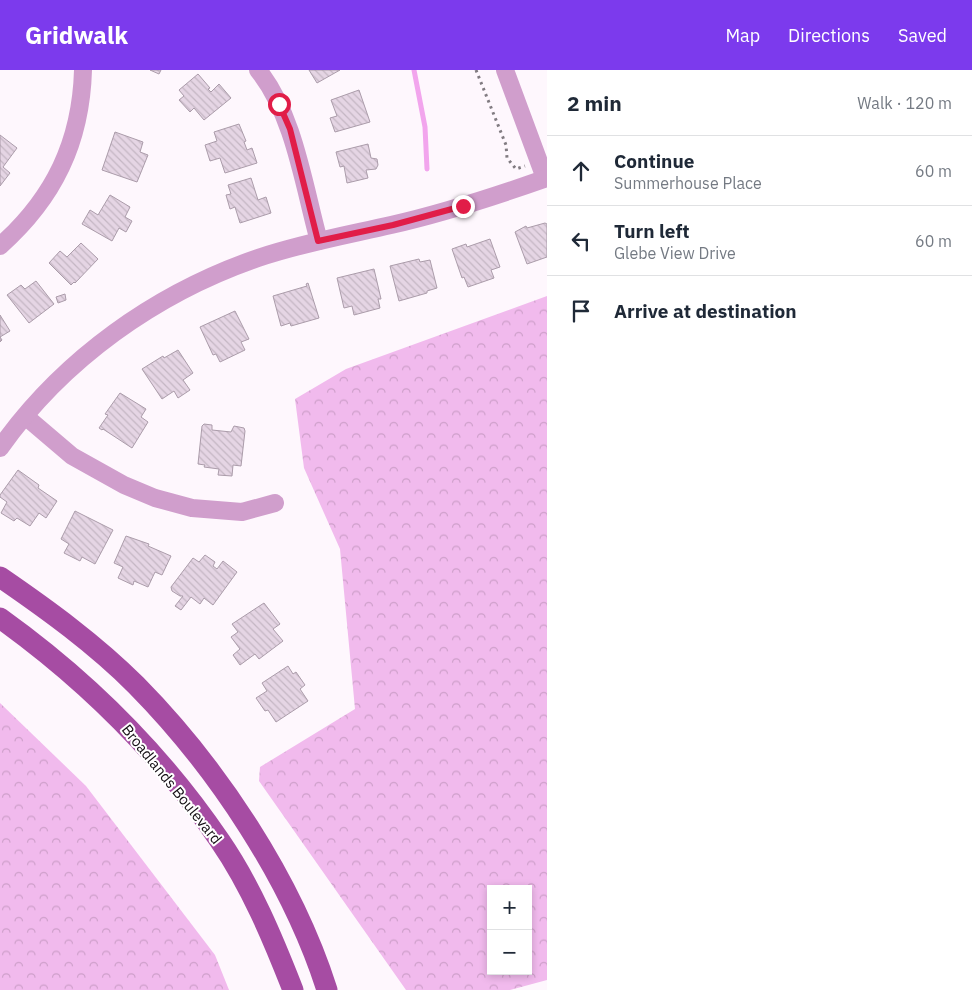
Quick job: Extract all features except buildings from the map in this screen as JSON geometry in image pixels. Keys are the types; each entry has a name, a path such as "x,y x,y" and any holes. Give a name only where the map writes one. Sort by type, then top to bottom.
{"main road":[{"path":"0,577 46,608 96,648 136,685 182,736 242,816 267,857 316,955 328,990"},
{"name":"Broadlands Boulevard","path":"0,618 31,640 75,677 115,715 185,794 221,841 244,881 275,943 293,990"}],"street":[{"path":"0,246 17,231 37,208 51,188 62,166 72,143 78,119 83,70"},
{"path":"258,70 279,104 290,129 318,241"},
{"path":"0,448 25,416 62,377 91,351 117,331 164,301 226,270 259,258 318,241 393,225 546,178 504,70"},
{"path":"25,416 72,456 124,484 155,498 192,508 242,512 275,503"}],"path":[{"path":"476,70 506,145 507,158 516,169 539,162"}],"green space":[{"path":"547,296 547,980 510,990 406,990 259,781 260,767 355,709 340,549 304,468 295,399 346,369"},
{"path":"0,703 86,786 215,955 229,990 0,990"}],"waterway":[{"path":"414,70 425,127 427,169"}],"route":[{"path":"279,104 290,129 318,241 393,225 463,206"}]}
